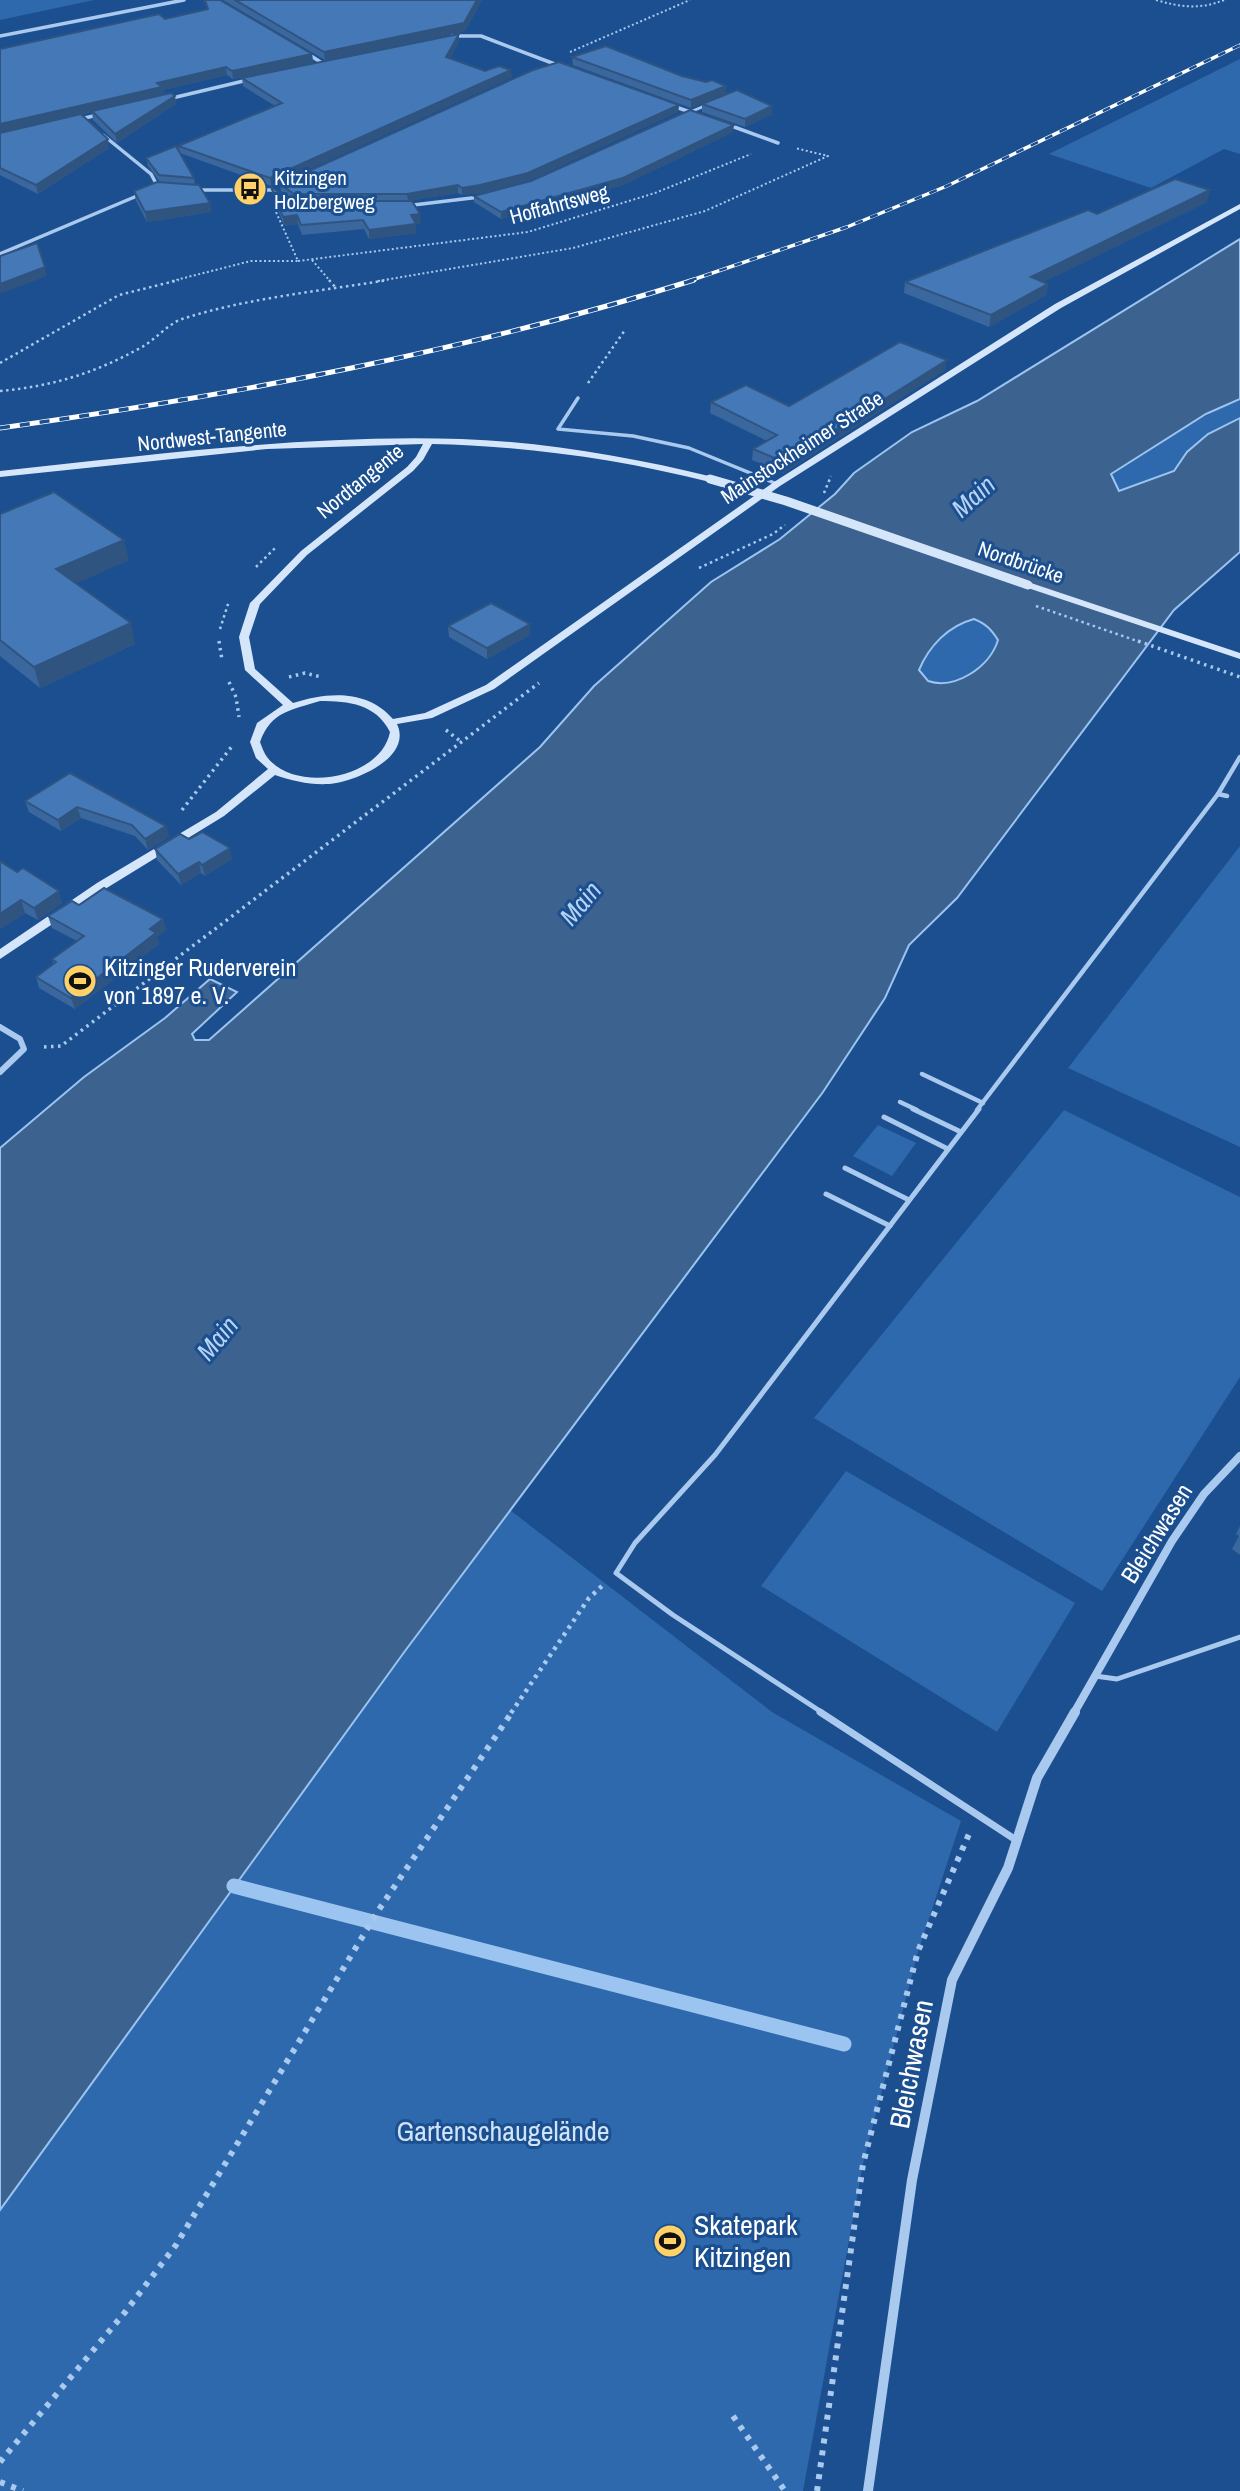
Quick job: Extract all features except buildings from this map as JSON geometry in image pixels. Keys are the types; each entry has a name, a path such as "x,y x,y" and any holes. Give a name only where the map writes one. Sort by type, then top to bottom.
{"main road":[{"name":"Mainstockheimer Straße","path":"391,722 428,716 490,688 777,484 1058,306 1240,205"},
{"name":"Nordwest-Tangente","path":"0,474 300,444 429,440"},
{"name":"Nordtangente","path":"289,705 250,670 244,637 255,603 313,545 410,469 420,458 429,440 581,452 649,463 710,479"},
{"name":"Nordbrücke","path":"710,479 796,505 1240,656"},
{"path":"319,698 348,698 373,706 391,722 395,732 389,751 381,760 357,774 343,778 309,781 273,771 258,757 254,744 255,737 268,718 289,705 319,698"},
{"path":"0,955 101,886 220,814 273,771"}],"street":[{"path":"0,36 184,0"},
{"path":"441,38 481,36 564,68"},
{"path":"303,51 325,65 312,67"},
{"path":"539,69 549,63"},
{"path":"155,102 261,77"},
{"path":"665,103 703,116"},
{"path":"72,120 108,112"},
{"path":"678,117 690,112"},
{"path":"0,254 158,187 151,174 113,145 85,118"},
{"path":"715,121 778,143"},
{"path":"186,190 272,190 278,187"},
{"path":"272,190 283,198"},
{"path":"402,206 481,197"},
{"path":"0,1027 20,1039 23,1048 0,1072"},
{"name":"Bleichwasen","path":"868,2491 910,2192 951,1980 1008,1868 1037,1778 1188,1517 1203,1494 1240,1456"}],"lane":[{"path":"690,112 712,103"},
{"path":"578,398 558,429 627,436 708,453 777,484"},
{"path":"1016,1840 673,1615 616,1573 635,1543 715,1455 1218,794 1240,757"},
{"path":"1218,794 1227,796"},
{"path":"922,1074 984,1103"},
{"path":"900,1102 961,1132"},
{"path":"884,1117 948,1149"},
{"path":"845,1168 909,1200"},
{"path":"826,1194 890,1226"},
{"path":"1095,1676 1117,1679 1240,1637"}],"path":[{"path":"549,63 690,0"},
{"path":"1156,0 1189,9 1213,6 1224,0"},
{"path":"0,391 36,388 104,368 149,343 179,320 262,301 573,248 705,211 828,156 778,143"},
{"name":"Hoffahrtsweg","path":"0,363 119,295 251,261 298,261 528,232 655,193 778,143"},
{"path":"272,190 274,207 298,261"},
{"path":"312,259 337,288"},
{"path":"578,398 625,330"},
{"path":"256,568 278,544"},
{"path":"225,669 219,648 222,616 235,594"},
{"path":"227,676 236,697 240,720"},
{"path":"178,817 237,738"},
{"path":"23,1048 61,1046 329,841"},
{"path":"0,2462 126,2311 176,2245 378,1911 589,1598 616,1573"},
{"path":"817,2491 863,2164 918,1951 978,1814"},
{"path":"733,2416 785,2491"},
{"path":"0,2482 23,2491"}],"green space":[{"path":"0,0 94,0 0,20"},
{"path":"1240,59 1240,154 1224,149 1151,188 1049,154"},
{"path":"1240,399 1240,418 1208,434 1187,452 1174,471 1119,491 1111,474 1190,425"},
{"path":"974,619 988,627 998,640 994,650 979,667 960,679 938,683 928,681 919,670 928,653 948,632"},
{"path":"1240,846 1240,1147 1068,1068"},
{"path":"1064,1110 1240,1197 1240,1377 1102,1591 814,1418"},
{"path":"878,1125 916,1143 892,1176 853,1156"},
{"path":"846,1471 1075,1603 997,1732 761,1586"},
{"name":"Gartenschaugelände","path":"510,1510 772,1712 961,1821 918,1952 863,2164 803,2491 0,2491 0,2210"}],"water":[{"name":"Main","path":"1240,239 1240,399 1206,414 1111,474 1119,491 1174,471 1187,452 1208,434 1240,418 1240,552 1174,610 957,898 909,945 885,998 823,1092 405,1651 0,2210 0,1148 84,1077 165,1018 210,979 237,992 192,1034 195,1040 209,1040 540,747 594,686 711,582 780,539 835,494 854,473 912,432 977,401","holes":["974,619 988,627 998,640 994,650 979,667 960,679 938,683 928,681 919,670 928,653 948,632"]}],"waterway":[{"path":"234,1886 844,2044"}],"railway":[{"path":"689,281 847,227 947,186 1240,45"},
{"path":"0,428 176,401 350,368 523,328 694,280"}],"place":[{"name":"Kitzingen Holzbergweg","path":"250,189"},
{"name":"Kitzinger Ruderverein von 1897 e. V.","path":"80,981"},
{"name":"Skatepark Kitzingen","path":"670,2241"}]}
